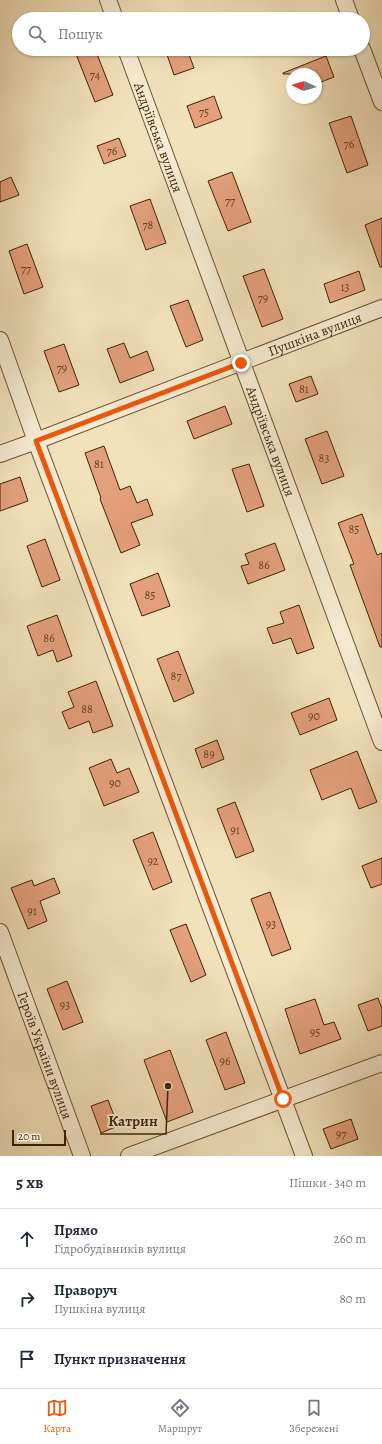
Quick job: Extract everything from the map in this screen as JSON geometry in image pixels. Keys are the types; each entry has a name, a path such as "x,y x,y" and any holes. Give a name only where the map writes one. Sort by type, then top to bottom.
{"street":[{"path":"108,0 112,12"},
{"path":"344,0 348,12"},
{"name":"Андріївська вулиця","path":"129,56 382,742"},
{"path":"365,56 382,102"},
{"name":"Пушкіна вулиця","path":"0,454 382,308"},
{"path":"0,340 36,441 304,1156"},
{"name":"Героїв України вулиця","path":"0,932 82,1156"},
{"path":"129,1156 382,1062"}],"building":[{"path":"77,56 98,56 113,95 95,102"},
{"path":"167,56 190,56 194,68 174,75"},
{"path":"326,56 334,77 322,82 322,68 296,68"},
{"path":"214,96 222,118 195,128 187,106"},
{"path":"351,116 368,165 347,173 329,123"},
{"path":"119,138 126,156 104,164 97,146"},
{"path":"232,172 251,222 228,231 208,181"},
{"path":"11,177 19,195 0,202 0,182"},
{"path":"150,199 166,243 146,250 130,206"},
{"path":"382,218 382,267 380,267 365,225"},
{"path":"27,244 43,287 24,294 9,251"},
{"path":"264,269 283,319 262,327 243,276"},
{"path":"359,271 365,290 330,303 324,284"},
{"path":"188,300 203,340 186,347 170,306"},
{"path":"124,343 130,358 147,351 154,370 120,383 107,349"},
{"path":"64,344 79,385 59,392 44,351"},
{"path":"311,376 318,394 296,402 289,384"},
{"path":"225,406 232,424 194,439 187,421"},
{"path":"327,431 344,476 322,484 305,439"},
{"path":"104,446 120,490 130,486 137,503 147,499 153,515 131,523 140,545 121,553 100,499 101,498 85,453"},
{"path":"249,464 264,506 247,512 232,469"},
{"path":"20,477 28,501 0,511 0,484"},
{"path":"362,514 377,555 382,553 382,647 380,647 350,565 354,564 338,523"},
{"path":"45,539 60,580 42,587 27,546"},
{"path":"275,543 285,570 248,584 241,566 249,564 245,554"},
{"path":"158,573 170,606 142,616 130,584"},
{"path":"299,605 314,648 297,654 291,638 273,644 267,628 284,623 280,612"},
{"path":"57,615 72,656 57,662 53,650 38,656 27,626"},
{"path":"178,651 194,693 174,702 157,659"},
{"path":"96,681 113,726 93,733 89,721 69,729 62,712 74,707 68,692"},
{"path":"329,698 337,720 300,735 291,713"},
{"path":"217,740 224,759 202,768 195,749"},
{"path":"357,751 377,802 359,809 351,788 322,800 310,770"},
{"path":"111,759 117,773 129,768 139,792 104,806 89,768"},
{"path":"235,802 254,851 236,858 217,809"},
{"path":"153,832 172,882 153,890 133,840"},
{"path":"382,858 382,884 371,888 362,866"},
{"path":"54,878 60,893 40,901 47,921 28,929 11,888 32,880 34,886"},
{"path":"270,892 291,949 272,956 251,899"},
{"path":"186,924 206,975 191,982 170,930"},
{"path":"67,981 83,1022 63,1030 47,989"},
{"path":"378,998 382,1009 382,1026 368,1031 358,1005"},
{"path":"315,999 324,1025 334,1022 341,1039 300,1054 285,1009"},
{"path":"226,1032 245,1083 225,1090 206,1040"},
{"path":"170,1050 193,1112 167,1122 144,1060"},
{"path":"108,1100 118,1126 101,1133 91,1106"},
{"path":"351,1119 358,1139 331,1149 323,1129"}],"place":[{"name":"Катрин","path":"168,1086"}],"route":[{"path":"241,363 36,441 283,1099"}]}
